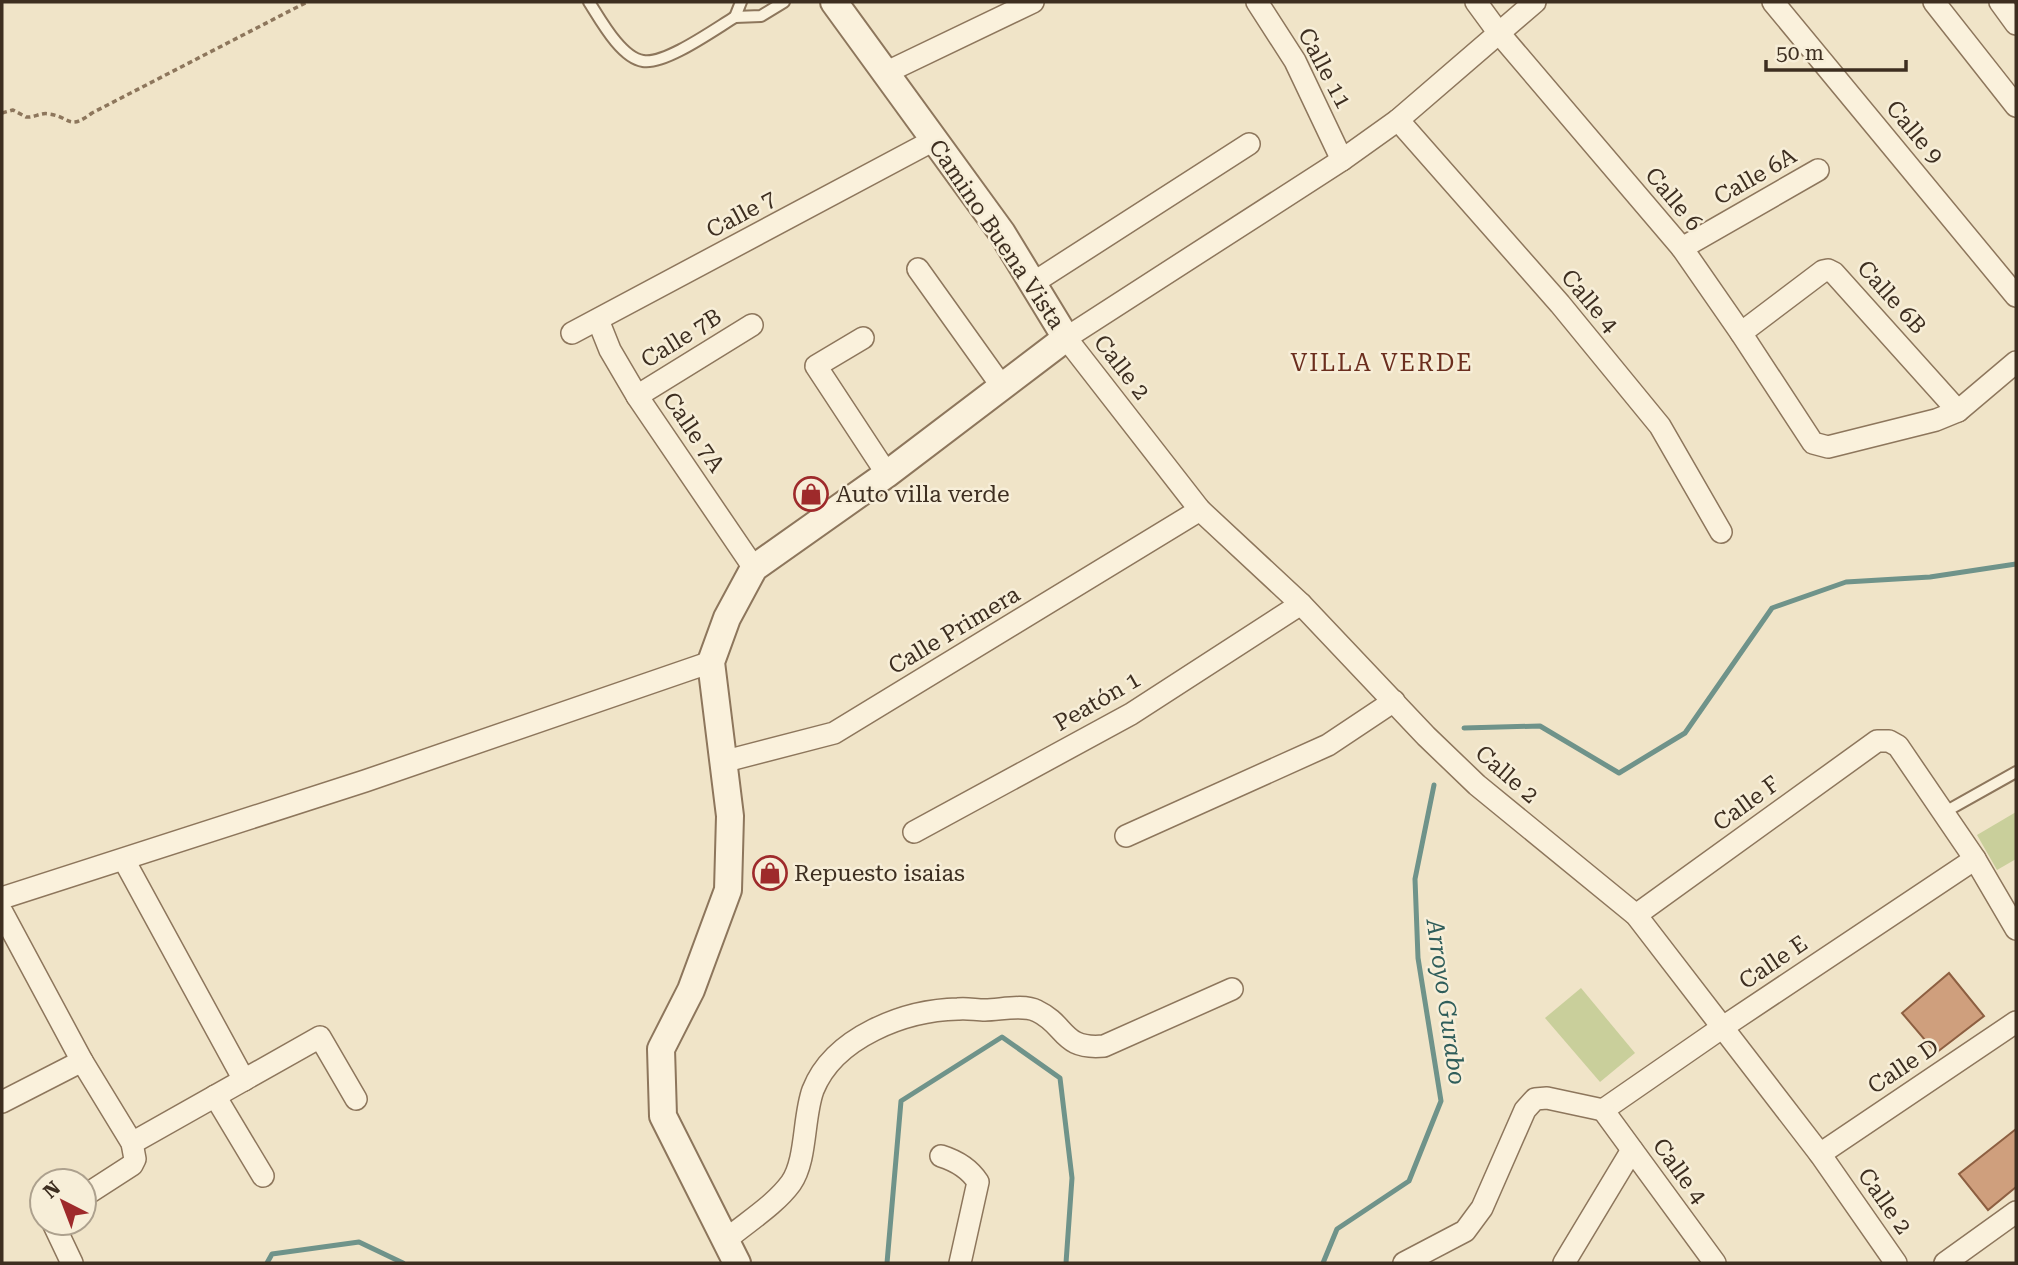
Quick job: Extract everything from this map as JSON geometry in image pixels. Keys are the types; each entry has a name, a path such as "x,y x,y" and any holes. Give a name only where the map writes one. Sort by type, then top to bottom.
{"street":[{"name":"Camino Buena Vista","path":"737,1263 663,1116 661,1049 691,990 728,890 730,816 710,662 727,618 754,569 887,474 1066,338 1002,233 834,2"},
{"path":"886,73 1032,2"},
{"name":"Calle 11","path":"1257,2 1295,61 1342,160"},
{"name":"Calle 6","path":"1476,2 1498,32 1682,248 1813,443 1828,447 1936,420 1958,411"},
{"path":"1066,338 1342,160 1398,120 1535,2"},
{"name":"Calle 9","path":"1773,2 2016,296"},
{"path":"1934,2 2016,106"},
{"path":"2000,2 2016,23"},
{"name":"Calle 4","path":"1398,120 1560,304 1660,426 1721,532"},
{"name":"Calle 7","path":"572,333 934,140"},
{"path":"1032,283 1249,144"},
{"name":"Calle 6A","path":"1682,248 1818,170"},
{"path":"918,269 1003,388"},
{"name":"Calle 6B","path":"1741,333 1823,271 1834,272 1958,411"},
{"name":"Calle 7A","path":"598,320 610,350 637,396 754,569"},
{"name":"Calle 7B","path":"637,396 752,325"},
{"path":"863,338 816,366 887,474"},
{"name":"Calle 2","path":"1066,338 1200,510 1301,604 1477,785 1636,915 1820,1154 1896,1263"},
{"path":"1958,411 2016,362"},
{"name":"Calle Primera","path":"722,762 834,733 1200,510"},
{"name":"Peatón 1","path":"914,832 1131,714 1301,604"},
{"path":"2,898 365,781 710,662"},
{"path":"1126,836 1328,745 1394,701"},
{"name":"Calle F","path":"1636,915 1877,741 1889,741 1898,746 1943,813"},
{"path":"1943,813 1975,859 2016,929"},
{"name":"Calle E","path":"1603,1110 1975,859"},
{"path":"124,860 244,1080"},
{"path":"2,912 82,1061 132,1143 135,1159 132,1165 98,1187"},
{"path":"727,1239 792,1182 804,1140 813,1091 829,1063 857,1041 893,1020 923,1012 960,1008 1036,1009 1077,1044 1094,1047 1104,1046 1232,989"},
{"name":"Calle D","path":"1820,1154 2016,1022"},
{"path":"132,1143 320,1037 356,1099"},
{"path":"2,1102 82,1061"},
{"path":"215,1096 263,1176"},
{"path":"1404,1263 1465,1231 1482,1209 1525,1110 1535,1099 1547,1098 1603,1110"},
{"name":"Calle 4","path":"1603,1110 1715,1263"},
{"path":"1564,1263 1632,1150"},
{"path":"941,1156 962,1165 978,1182 960,1263"},
{"path":"1945,1263 2016,1212"},
{"path":"60,1237 72,1263"}],"lane":[{"path":"589,2 615,40 626,52 642,61 663,59 736,18 761,16 784,2"},
{"path":"736,18 741,2"},
{"path":"1943,813 2016,772"}],"path":[{"path":"2,113 13,110 26,117 48,113 63,121 81,121 307,2"}],"green space":[{"path":"2016,812 2016,859 1997,870 1977,835"},
{"path":"1581,988 1635,1053 1600,1082 1545,1018"}],"building":[{"path":"1949,973 1984,1016 1936,1053 1902,1013"},
{"path":"2016,1129 2016,1187 1988,1210 1959,1174"}],"waterway":[{"name":"Arroyo Gurabo","path":"1464,728 1540,726 1619,773 1685,733 1772,608 1846,582 1930,577 2016,564"},
{"name":"Arroyo Gurabo","path":"1323,1263 1337,1229 1409,1181 1441,1101 1418,958 1415,879 1434,785"},
{"name":"Arroyo Gurabo","path":"887,1263 901,1101 1002,1037 1060,1078 1072,1178 1066,1263"},
{"name":"Arroyo Gurabo","path":"267,1263 272,1254 359,1242 403,1263"}],"place":[{"name":"Auto villa verde","path":"811,494"},
{"name":"Repuesto isaias","path":"770,873"}],"district":[{"name":"VILLA VERDE","path":"1382,363"}]}
